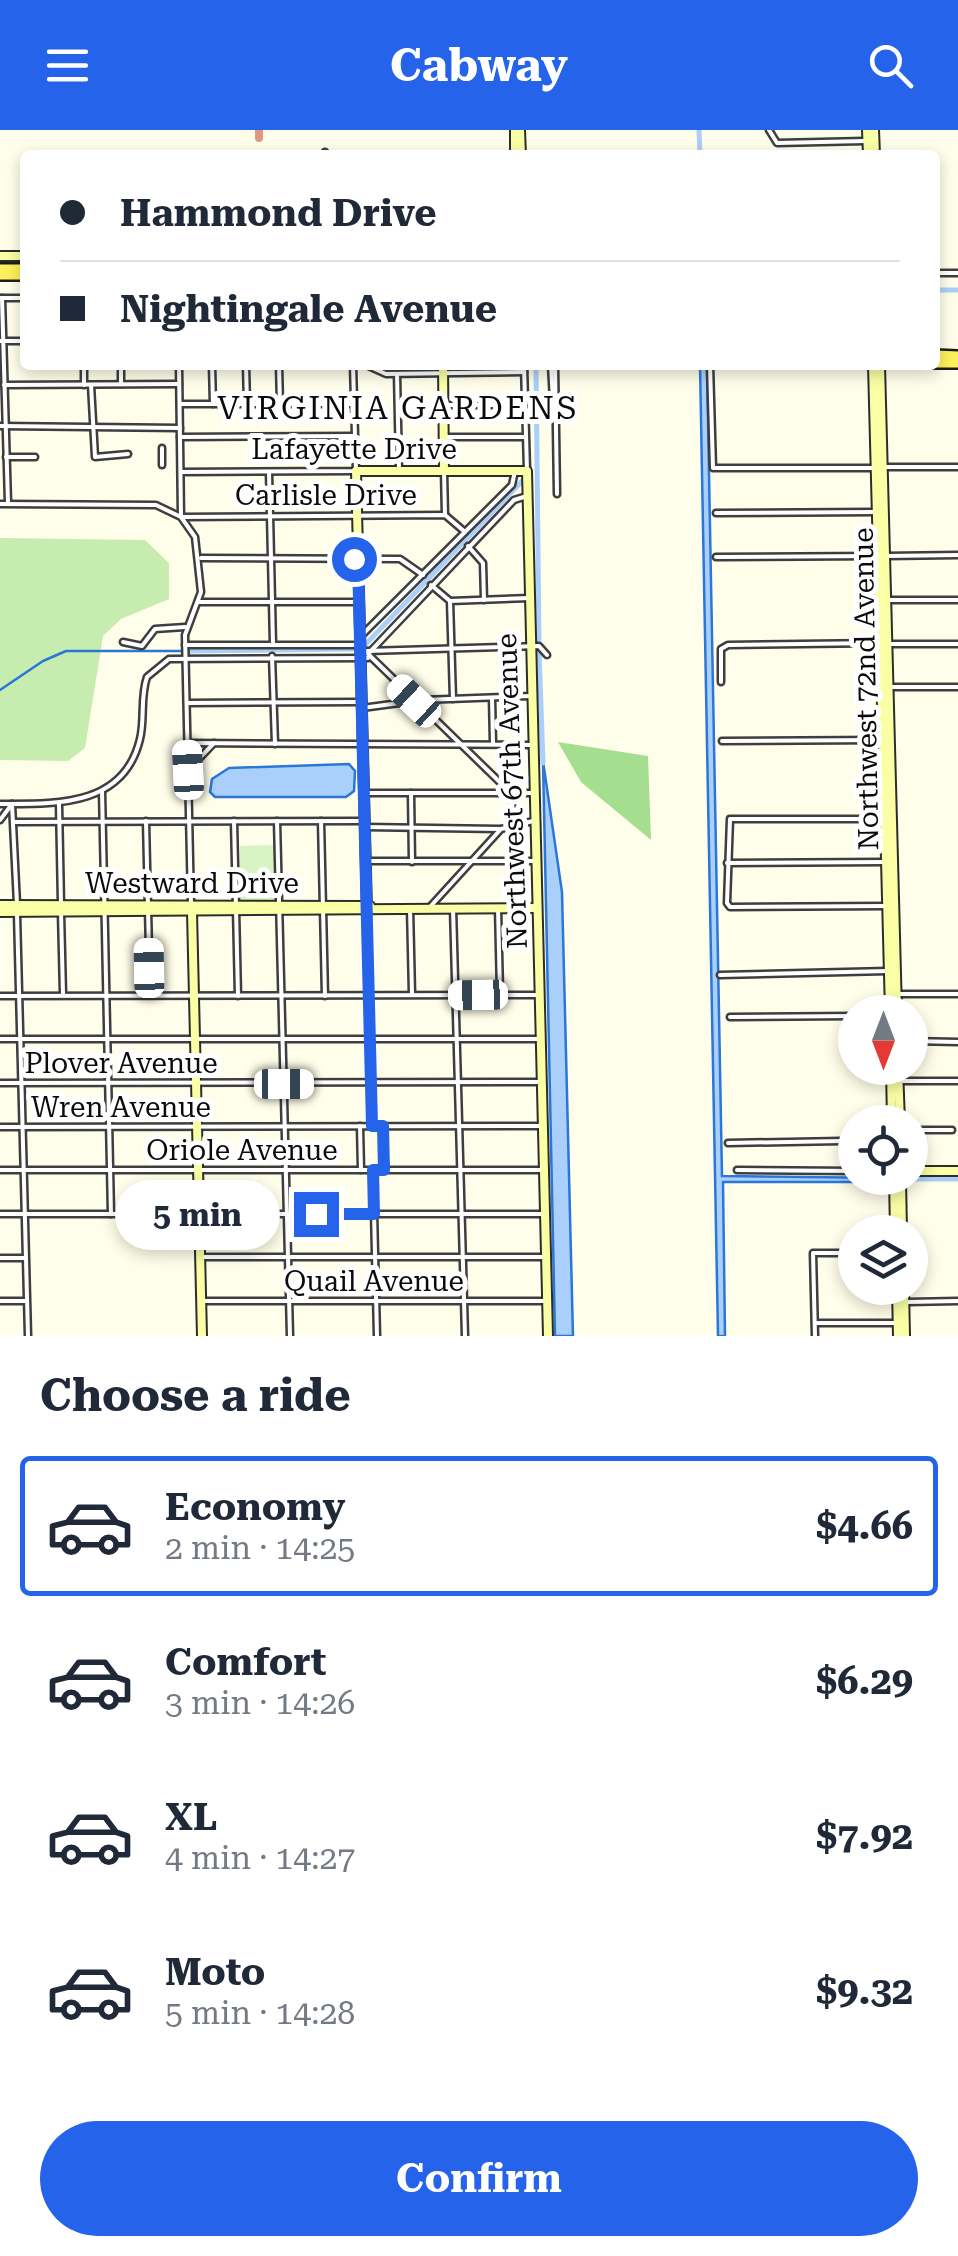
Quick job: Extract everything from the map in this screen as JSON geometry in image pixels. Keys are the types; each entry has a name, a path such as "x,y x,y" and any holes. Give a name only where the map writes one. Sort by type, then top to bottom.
{"main road":[{"path":"13,271 20,256"}],"street":[{"path":"769,130 772,140 871,141"},
{"path":"871,130 871,150"},
{"path":"0,256 20,256"},
{"path":"1,298 2,428 8,504"},
{"path":"84,370 84,385"},
{"path":"121,370 121,384"},
{"path":"178,370 181,517 195,537 201,558 199,602 185,627 185,656 202,1336"},
{"path":"212,370 213,404"},
{"path":"246,370 247,404"},
{"path":"279,370 280,404"},
{"path":"353,370 372,1126"},
{"path":"375,370 382,374 434,370"},
{"path":"443,370 445,515"},
{"path":"470,370 524,372"},
{"path":"553,370 556,494"},
{"path":"710,370 713,468 958,467"},
{"name":"Northwest 72nd Avenue","path":"877,370 893,994"},
{"name":"Northwest 67th Avenue","path":"524,372 548,1336"},
{"path":"397,374 399,471"},
{"path":"4,385 179,384"},
{"path":"92,385 95,457 128,454"},
{"path":"180,404 354,404"},
{"path":"444,405 525,405"},
{"path":"2,428 180,428"},
{"path":"180,437 354,436"},
{"path":"445,437 526,437"},
{"path":"162,448 162,465"},
{"path":"164,456 181,456"},
{"path":"6,457 34,457"},
{"path":"363,650 423,575 514,483 515,470"},
{"name":"Lafayette Drive","path":"181,472 526,470"},
{"path":"268,472 272,644"},
{"path":"0,804 78,802 102,791 123,774 136,753 147,677 164,661 185,656 363,650 374,644 514,500 527,496"},
{"name":"Carlisle Drive","path":"0,504 148,504 181,517 445,515 465,532"},
{"path":"716,513 880,512"},
{"path":"468,546 483,562 484,600"},
{"path":"716,557 958,555"},
{"path":"201,558 404,559 423,575"},
{"path":"431,585 450,601 530,598"},
{"path":"883,603 958,600"},
{"path":"450,601 452,699"},
{"path":"199,602 359,602"},
{"path":"123,642 142,646 155,629 185,627"},
{"path":"185,645 272,644 377,651 530,646 544,647 547,655"},
{"path":"374,644 377,651"},
{"path":"720,682 720,649 728,645 958,644"},
{"path":"363,650 510,793 514,823"},
{"path":"272,656 275,744"},
{"path":"884,687 958,687"},
{"name":"Northwest 72nd Avenue","path":"884,687 882,740 886,762"},
{"path":"187,703 362,705 532,696"},
{"path":"492,698 494,745"},
{"path":"722,741 882,740"},
{"path":"188,770 214,743"},
{"path":"187,744 533,745"},
{"path":"102,791 111,1214"},
{"path":"364,793 534,793"},
{"path":"411,793 412,862"},
{"path":"0,820 12,804"},
{"path":"12,804 28,1336"},
{"path":"59,804 63,996"},
{"path":"888,818 727,821 727,863 728,906 890,906"},
{"path":"146,820 150,995"},
{"path":"429,908 502,830 514,823 535,820"},
{"path":"234,821 238,996"},
{"path":"277,821 290,1336"},
{"path":"321,821 325,996"},
{"path":"14,822 321,821 502,830"},
{"path":"366,861 536,861"},
{"path":"727,863 889,862"},
{"name":"Northwest 72nd Avenue","path":"890,906 888,972 893,994"},
{"name":"Westward Drive","path":"0,908 537,908"},
{"path":"410,908 412,995"},
{"path":"453,908 465,1336"},
{"path":"498,908 500,995"},
{"path":"720,975 888,972"},
{"path":"893,994 958,994"},
{"path":"0,996 540,995"},
{"path":"730,1017 838,1016"},
{"path":"0,1039 541,1039"},
{"path":"928,1042 958,1042"},
{"path":"928,1081 958,1081"},
{"name":"Plover Avenue","path":"0,1082 542,1082"},
{"path":"360,1126 360,1170"},
{"path":"383,1126 384,1170"},
{"name":"Wren Avenue","path":"0,1127 543,1126"},
{"path":"928,1130 952,1130"},
{"path":"728,1143 838,1142"},
{"name":"Oriole Avenue","path":"0,1170 544,1170"},
{"path":"373,1170 377,1336"},
{"path":"737,1170 838,1170"},
{"path":"928,1171 958,1171"},
{"path":"0,1214 546,1214"},
{"path":"815,1336 813,1254 838,1254"},
{"path":"201,1257 547,1257"},
{"path":"0,1258 26,1258"},
{"path":"0,1301 26,1301"},
{"name":"Quail Avenue","path":"201,1302 548,1301"},
{"path":"928,1302 958,1301"},
{"path":"901,1305 898,1323 902,1336"},
{"path":"901,1305 902,1336"},
{"path":"814,1323 898,1323"}],"green space":[{"path":"0,538 145,540 169,563 169,599 121,619 103,636 85,748 68,761 0,760"},
{"path":"558,742 648,756 651,840 581,782"},
{"path":"274,845 275,900 239,901 240,846"}],"water":[{"path":"700,370 707,370 722,1176 838,1177 838,1182 723,1182 725,1336 718,1336"},
{"path":"543,761 562,892 573,1336 555,1336"},
{"path":"349,764 355,771 354,791 346,797 215,797 210,792 212,779 229,768"}],"waterway":[{"path":"699,130 700,150"},
{"path":"940,290 958,290"},
{"path":"536,370 539,642"},
{"path":"363,647 524,479"},
{"path":"189,651 358,649"},
{"path":"539,650 543,763"},
{"path":"0,690 43,661 66,651 182,651"},
{"path":"928,1179 958,1179"}],"taxiway":[{"path":"259,130 259,138"}],"district":[{"name":"VIRGINIA GARDENS","path":"398,408"}],"route":[{"path":"316,1214 374,1214 373,1170 384,1170 383,1126 372,1126 358,559 354,559"}]}
